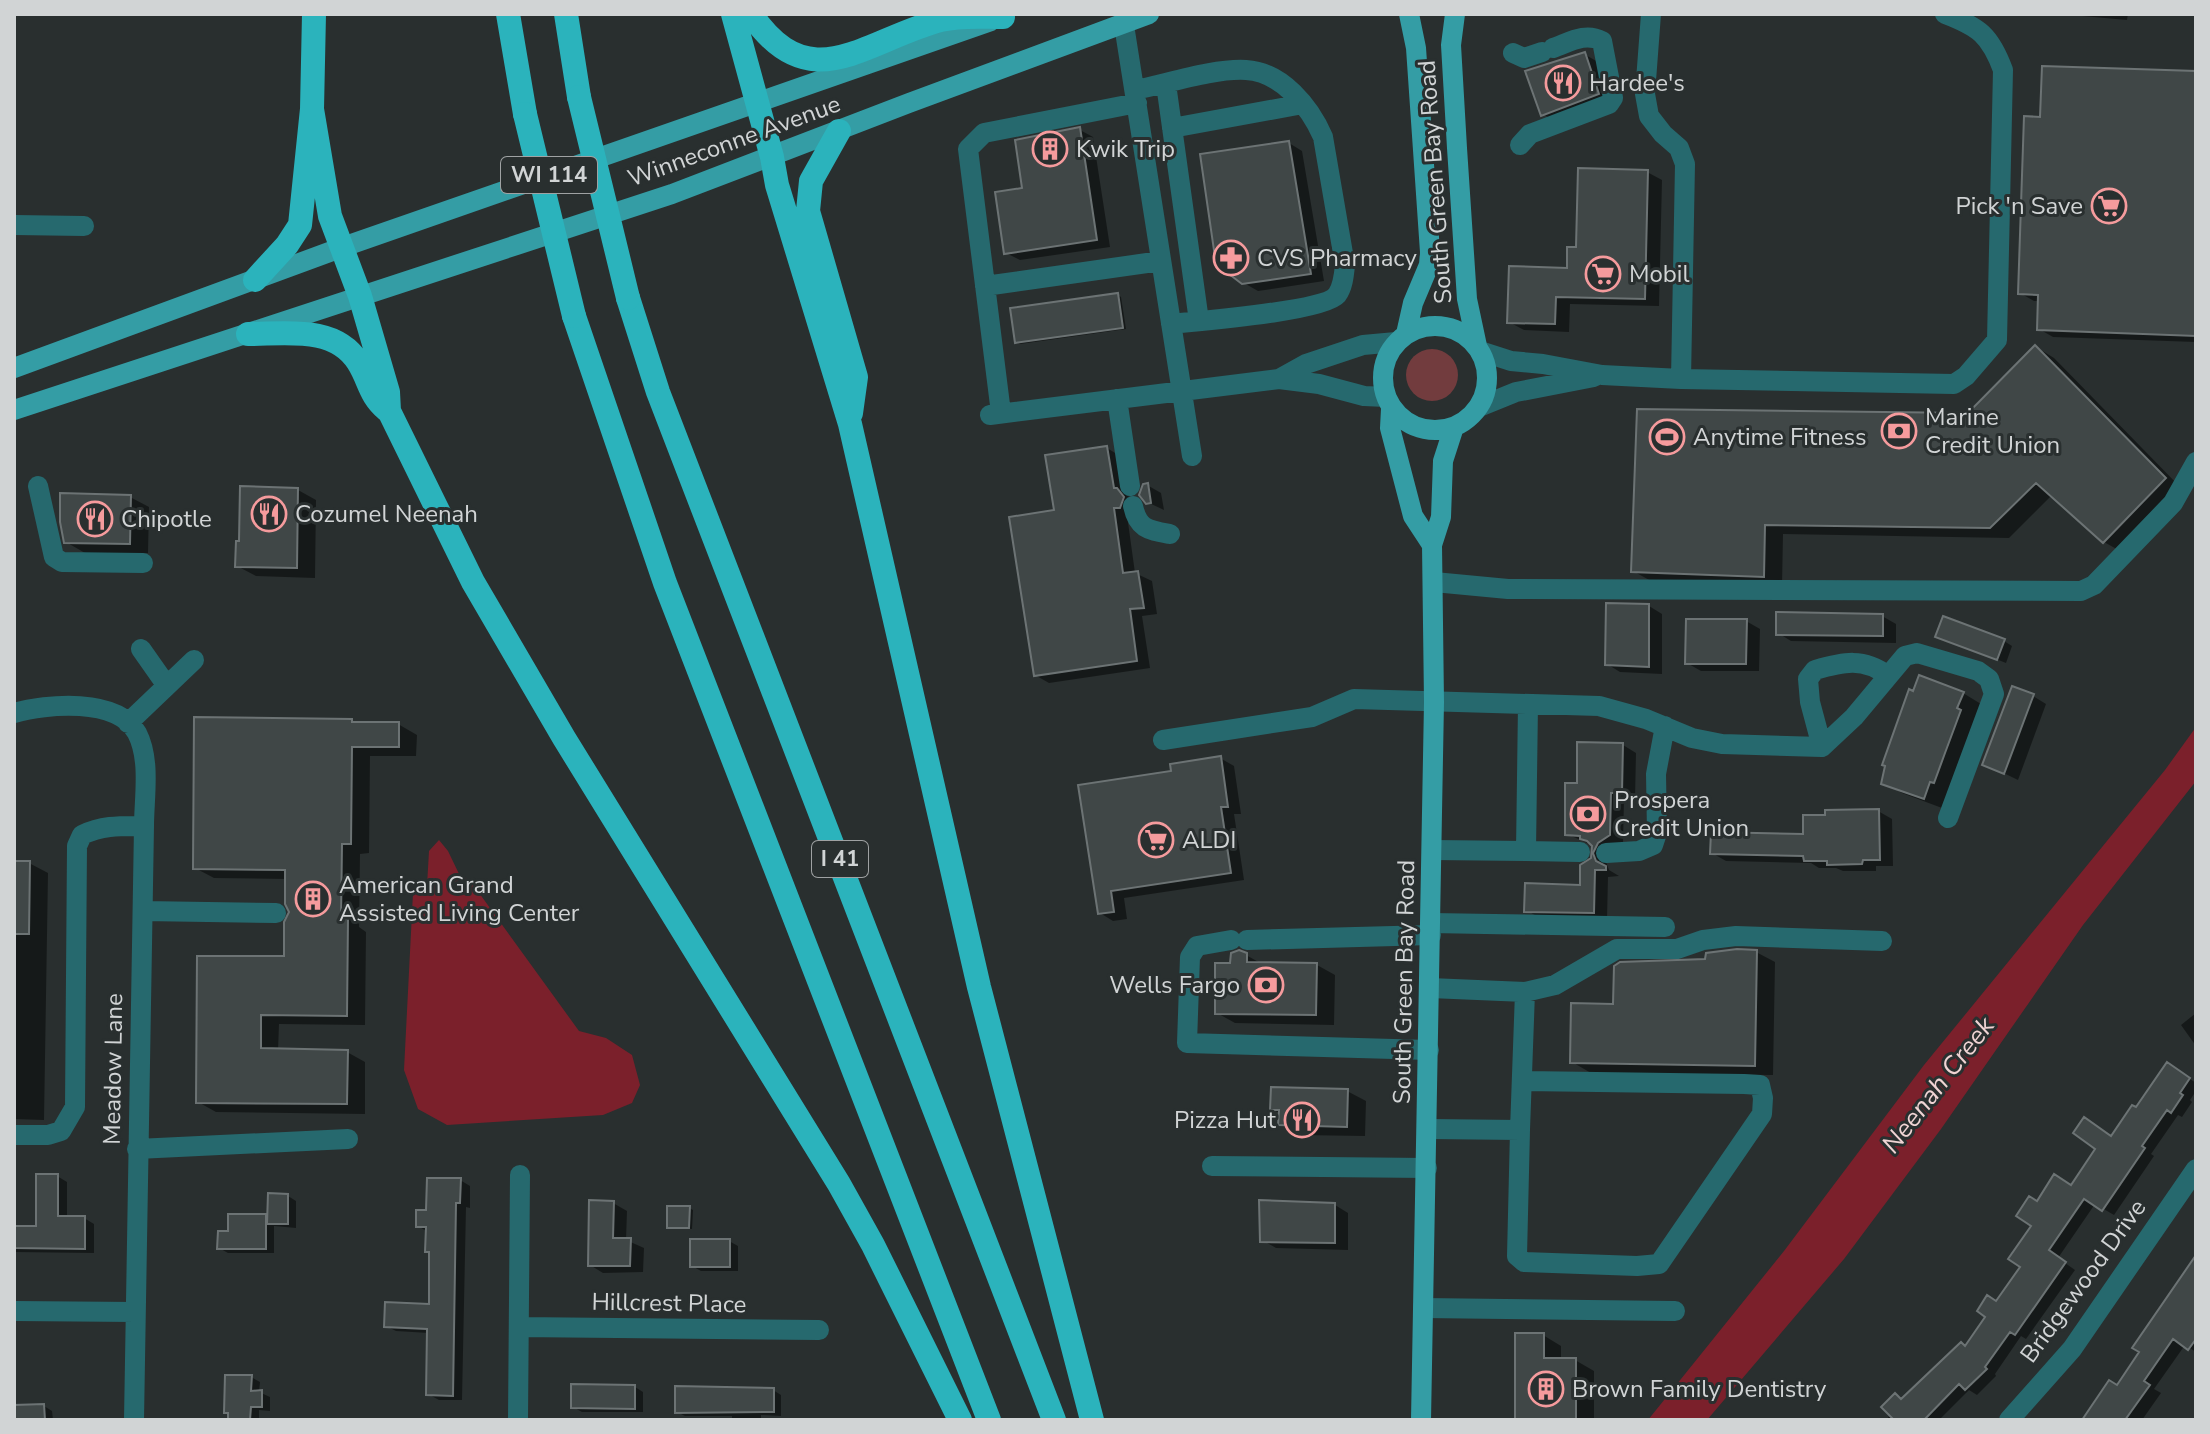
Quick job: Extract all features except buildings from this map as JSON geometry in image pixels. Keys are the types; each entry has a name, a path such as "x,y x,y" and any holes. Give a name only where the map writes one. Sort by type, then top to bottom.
{"highway":[{"path":"255,280 287,245 300,225 312,109 314,14"},
{"name":"I 41","path":"508,14 525,114 574,316 665,583 989,1420"},
{"name":"I 41","path":"566,14 579,97 628,298 658,392 1054,1420"},
{"path":"733,14 777,185 850,424 979,987 1092,1420"},
{"path":"751,14 763,32 782,50 815,61 846,54 944,19 1006,15"},
{"path":"312,109 330,216 360,296 388,392 389,411 448,536 564,738 839,1184 873,1245 960,1420"},
{"path":"839,131 811,181 808,211 856,377 850,424"},
{"path":"248,334 311,334 335,340 359,363 375,400 389,411"}],"main road":[{"name":"Winneconne Avenue","path":"14,410 672,194 1149,14"},
{"name":"South Green Bay Road","path":"1401,338 1429,265 1430,252 1416,48 1409,14"},
{"name":"South Green Bay Road","path":"1455,14 1451,45 1467,299 1479,349"},
{"name":"Winneconne Avenue","path":"14,368 343,247 1006,15"},
{"path":"1434,325 1450,327 1465,334 1479,349 1488,376 1486,392 1479,407 1454,427 1425,430 1401,419 1389,403 1383,372 1387,356 1401,338 1417,328 1434,325"},
{"name":"South Green Bay Road","path":"1389,403 1390,428 1413,516 1432,545"},
{"name":"South Green Bay Road","path":"1421,1420 1434,702 1432,545 1441,517 1443,461 1454,427"}],"street":[{"path":"1651,14 1645,94 1649,116 1679,148 1685,164 1681,379"},
{"path":"1479,349 1511,361 1602,375 1954,384 1966,376 1997,340 2003,70 1996,50 1984,33 1945,14"},
{"path":"1124,25 1192,456"},
{"path":"1513,53 1524,58 1593,36 1602,41 1613,98 1609,104 1530,134 1520,145"},
{"path":"1171,324 1310,305 1336,297 1342,286 1345,265 1323,137 1317,121 1303,104 1271,76 1247,70 1166,84 1136,96 984,133 968,149 985,286 995,414 1279,379 1338,387 1389,403"},
{"path":"1166,84 1199,321"},
{"path":"1172,128 1303,104"},
{"path":"14,225 84,226"},
{"path":"985,286 1161,261"},
{"path":"1279,379 1306,364 1363,345 1401,338"},
{"path":"1479,407 1516,392 1602,375"},
{"path":"1117,399 1138,524 1145,530 1170,534"},
{"path":"1434,582 1508,589 2081,591 2094,585 2173,503 2196,462"},
{"path":"38,486 54,557 62,562 143,563"},
{"path":"141,649 167,686"},
{"path":"1163,740 1312,717 1354,699 1616,708 1692,738 1722,744 1822,747 1854,717 1905,656 1917,653 1978,671 1989,679 1994,694 1948,818"},
{"path":"14,713 36,707 86,706 105,710 128,723 194,660"},
{"path":"1822,747 1810,702 1808,679 1815,670 1865,662 1875,665 1888,676"},
{"path":"1526,851 1528,704"},
{"name":"Meadow Lane","path":"128,723 136,732 143,753 144,826 134,1420"},
{"path":"1606,853 1639,851 1653,845 1657,833 1656,774 1665,726"},
{"path":"14,1135 48,1135 61,1131 75,1107 77,846 82,835 96,828 110,825 144,826"},
{"path":"1432,850 1580,852"},
{"path":"143,911 276,913"},
{"path":"1429,1050 1187,1043 1190,957 1197,946 1239,940 1431,929 1665,927"},
{"path":"1430,988 1525,992 1555,985 1617,949 1677,949 1703,940 1736,936 1882,941"},
{"path":"1522,1081 1760,1085 1762,1114 1659,1264 1524,1262 1517,1256 1520,1130 1525,992"},
{"path":"1428,1129 1520,1130"},
{"path":"137,1149 348,1139"},
{"path":"1212,1166 1427,1168"},
{"name":"Bridgewood Drive","path":"2009,1420 2072,1349 2160,1217 2196,1169"},
{"path":"518,1420 520,1175"},
{"path":"1423,1308 1675,1311"},
{"path":"14,1311 135,1312"},
{"name":"Hillcrest Place","path":"519,1327 819,1330"}],"shaded area":[{"path":"1432,349 1450,357 1458,375 1450,393 1432,401 1414,393 1406,375 1414,357"}],"water":[{"name":"Neenah Creek","path":"2196,727 2196,781 2083,925 1941,1129 1844,1259 1707,1420 1648,1420 1784,1251 1924,1065 2165,770"},
{"path":"439,840 460,876 469,879 579,1031 606,1038 632,1055 640,1085 632,1103 603,1115 447,1125 418,1109 404,1070 413,893 427,886 429,851"}],"place":[{"name":"Hardee's","path":"1563,83"},
{"name":"Kwik Trip","path":"1050,149"},
{"name":"Pick 'n Save","path":"2109,206"},
{"name":"CVS Pharmacy","path":"1231,258"},
{"name":"Mobil","path":"1603,274"},
{"name":"Marine Credit Union","path":"1899,431"},
{"name":"Anytime Fitness","path":"1667,437"},
{"name":"Cozumel Neenah","path":"269,514"},
{"name":"Chipotle","path":"95,519"},
{"name":"Prospera Credit Union","path":"1588,814"},
{"name":"ALDI","path":"1156,840"},
{"name":"American Grand Assisted Living Center","path":"313,899"},
{"name":"Wells Fargo","path":"1266,985"},
{"name":"Pizza Hut","path":"1302,1120"},
{"name":"Brown Family Dentistry","path":"1546,1389"}]}
